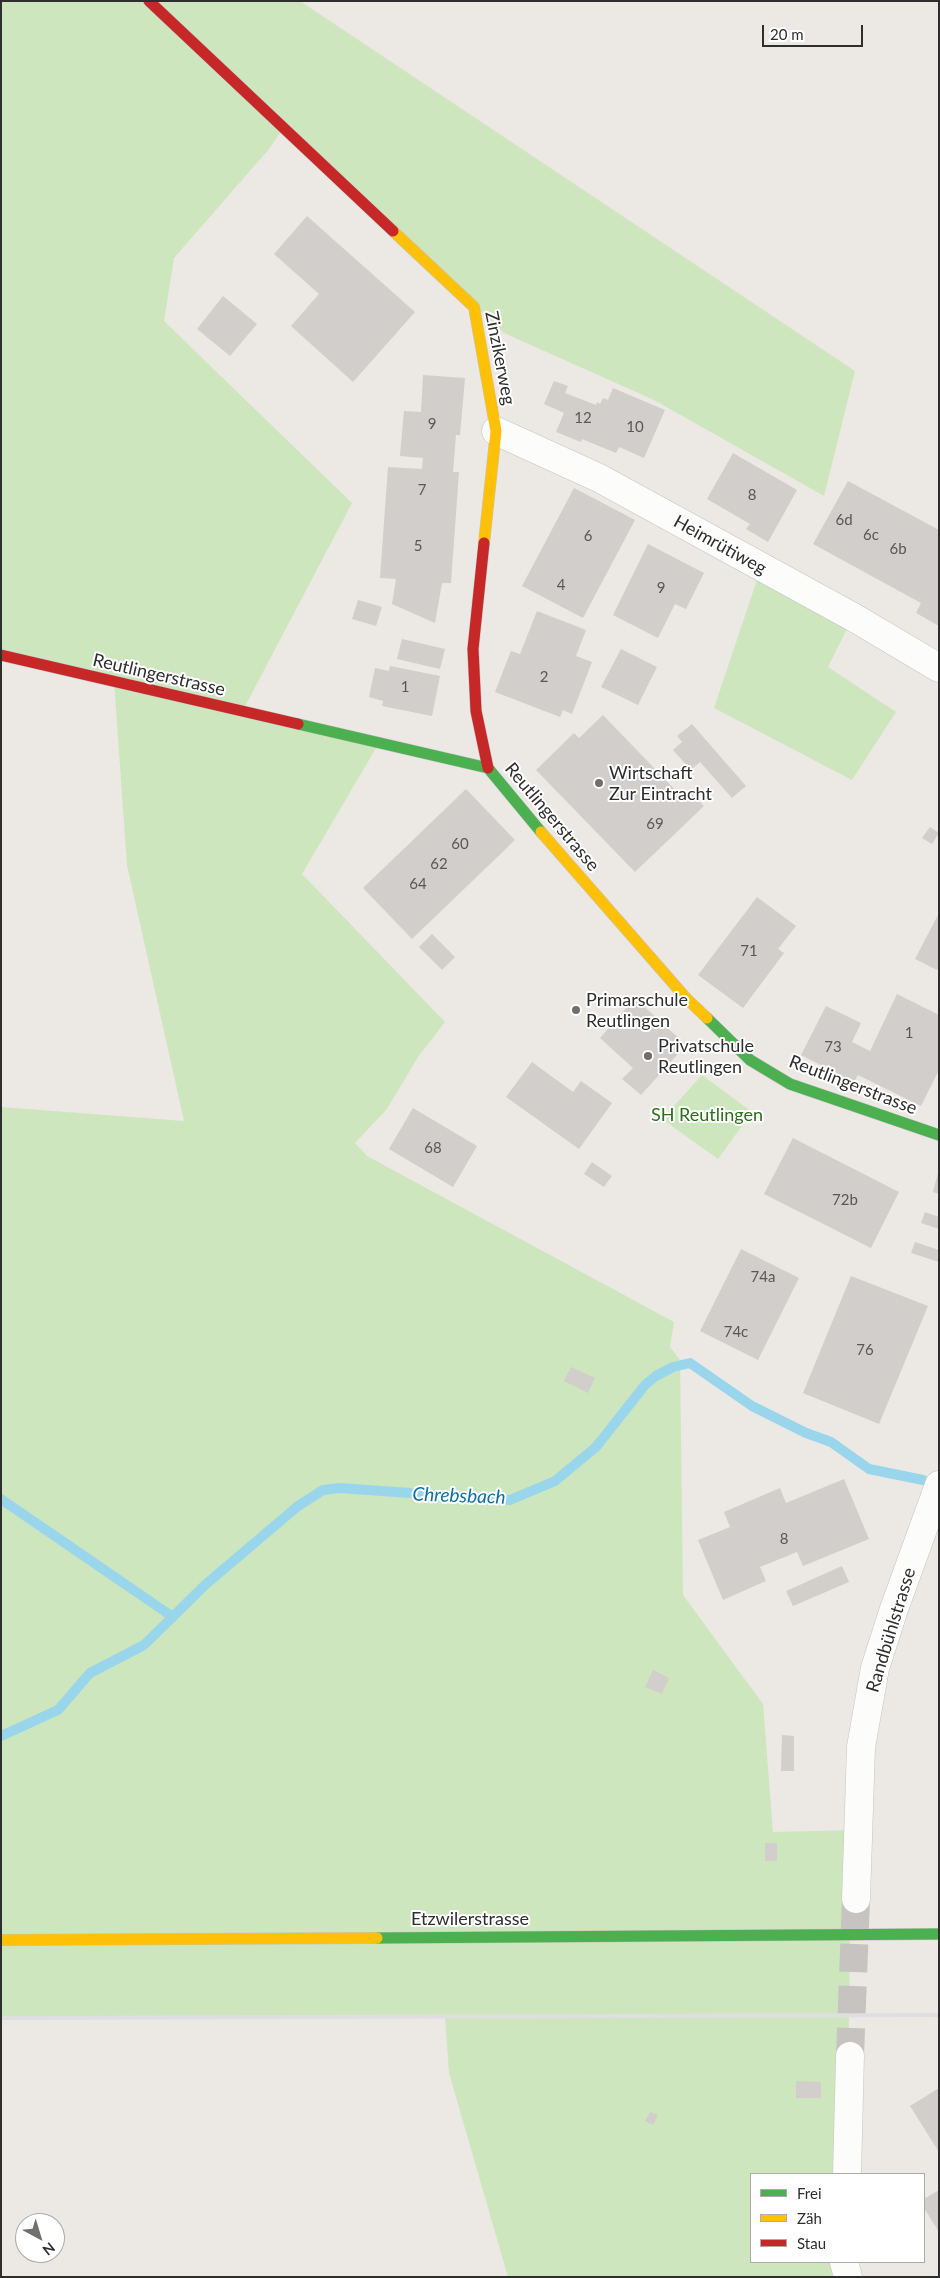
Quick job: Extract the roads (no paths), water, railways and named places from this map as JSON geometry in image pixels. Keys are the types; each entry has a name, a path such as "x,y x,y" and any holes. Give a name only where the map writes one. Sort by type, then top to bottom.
{"street":[{"name":"Zinzikerweg","path":"149,1 474,307 496,431 473,649 476,711 488,768"},
{"name":"Heimrütiweg","path":"496,431 599,478 853,618 939,668"},
{"name":"Reutlingerstrasse","path":"1,656 488,768 564,860 686,998 750,1060 790,1084 939,1135"},
{"name":"Randbühlstrasse","path":"856,1899 861,1747 875,1668 939,1484"},
{"name":"Etzwilerstrasse","path":"1,1940 939,1934"},
{"path":"847,2173 850,2056"},
{"path":"844,2263 848,2277"}],"waterway":[{"name":"Chrebsbach","path":"1,1736 58,1710 90,1673 144,1645 205,1585 298,1506 323,1490 339,1488 510,1500 555,1481 596,1447 645,1385 656,1376 673,1367 690,1363 752,1406 806,1433 831,1442 869,1469 923,1480"},
{"path":"1,1499 173,1617"}],"tunnel":[{"path":"850,2056 856,1899"}],"railway":[{"path":"1,2018 939,2015"}],"place":[{"name":"Wirtschaft Zur Eintracht","path":"599,783"},
{"name":"Primarschule Reutlingen","path":"576,1010"},
{"name":"Privatschule Reutlingen","path":"648,1056"}],"park label":[{"name":"SH Reutlingen","path":"707,1115"}]}
